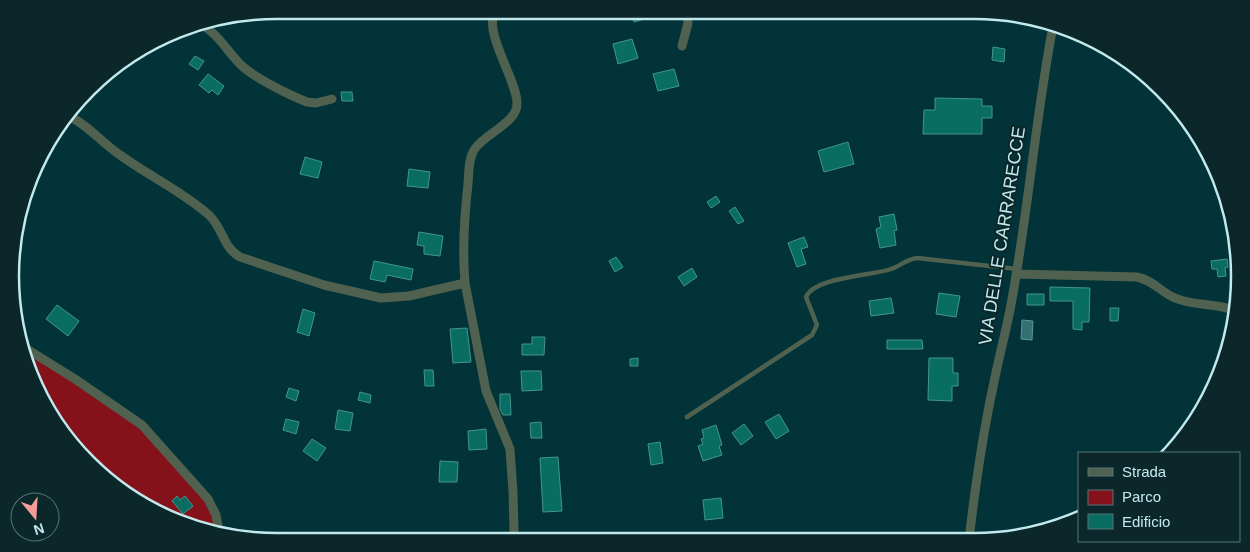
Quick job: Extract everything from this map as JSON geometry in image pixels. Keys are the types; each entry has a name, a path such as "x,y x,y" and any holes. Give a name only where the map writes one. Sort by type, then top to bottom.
{"street":[{"path":"493,19 493,26 503,60 517,97 516,112 512,118 480,142 472,154 462,238 465,283 486,391 507,438 511,454 514,533"},
{"path":"682,46 688,19"},
{"path":"207,29 212,32 242,66 255,75 307,102 316,103 332,99"},
{"name":"VIA DELLE CARRARECCE","path":"970,533 975,486 986,422 1017,271 1044,76 1052,31"},
{"path":"72,119 125,159 176,190 201,208 218,225 229,248 240,257 324,285 381,298 409,296 465,283"},
{"path":"1017,271 1138,277 1150,281 1175,298 1229,309"},
{"path":"30,351 75,378 142,425 208,499 216,515 218,526"}],"lane":[{"path":"687,417 812,335 817,325 806,297 808,293 818,286 887,270 916,258 1017,271"}],"green space":[{"path":"30,351 129,415 208,499 217,526 193,520 162,507 119,480 94,458 62,419 45,390"}],"water":[{"path":"1022,320 1033,321 1032,340 1021,339"}],"building":[{"path":"633,19 644,19 634,22"},
{"path":"632,39 638,58 618,64 613,44"},
{"path":"993,47 1005,49 1004,62 992,60"},
{"path":"195,56 204,61 198,70 189,64"},
{"path":"674,69 679,86 658,91 653,74"},
{"path":"208,74 224,86 218,95 212,90 209,93 199,85"},
{"path":"341,92 352,92 353,101 342,101"},
{"path":"935,98 982,99 982,106 992,106 992,118 982,118 982,134 923,134 924,110 935,110"},
{"path":"848,142 854,164 824,172 818,151"},
{"path":"305,157 322,162 318,178 300,174"},
{"path":"409,169 430,172 428,188 407,186"},
{"path":"716,196 720,202 711,208 707,202"},
{"path":"735,207 744,221 738,224 729,211"},
{"path":"894,214 897,230 894,231 896,245 880,248 876,229 881,227 879,217"},
{"path":"419,232 443,236 440,256 424,254 424,246 417,245"},
{"path":"804,237 808,247 801,249 806,264 797,267 788,243"},
{"path":"616,257 623,267 615,272 609,261"},
{"path":"1227,259 1226,276 1218,277 1217,269 1212,269 1211,261"},
{"path":"374,261 413,269 411,280 387,275 385,282 370,279"},
{"path":"692,268 697,277 684,286 678,277"},
{"path":"1050,287 1090,288 1089,322 1082,322 1082,330 1073,329 1073,301 1050,301"},
{"path":"939,293 960,296 956,317 936,314"},
{"path":"1027,294 1044,294 1044,305 1027,305"},
{"path":"891,298 894,313 871,316 869,301"},
{"path":"57,305 79,321 68,336 46,319"},
{"path":"1110,308 1119,308 1118,321 1110,321"},
{"path":"303,309 315,313 309,336 297,332"},
{"path":"467,328 471,362 453,363 450,329"},
{"path":"532,337 545,337 544,355 522,355 522,344 532,344"},
{"path":"887,340 922,340 923,349 887,349"},
{"path":"638,358 638,366 630,366 630,359"},
{"path":"929,358 953,358 953,373 958,373 958,386 952,386 952,401 928,400"},
{"path":"424,370 433,370 434,386 425,386"},
{"path":"521,371 541,371 542,390 522,391"},
{"path":"289,388 299,391 296,401 286,397"},
{"path":"360,392 371,395 370,403 358,400"},
{"path":"500,394 510,394 511,415 503,415 500,409"},
{"path":"338,410 353,413 350,431 335,429"},
{"path":"779,414 789,431 776,439 765,422"},
{"path":"286,419 299,422 296,434 283,430"},
{"path":"541,422 542,438 531,438 530,423"},
{"path":"744,424 753,436 741,445 732,433"},
{"path":"716,425 722,445 719,446 722,455 703,461 698,446 703,444 701,439 704,438 702,430"},
{"path":"486,429 487,449 469,450 468,431"},
{"path":"312,439 326,448 317,461 303,451"},
{"path":"660,442 663,463 651,465 648,444"},
{"path":"558,457 562,511 543,512 540,458"},
{"path":"440,461 458,462 457,482 439,482"},
{"path":"177,496 180,500 185,496 193,506 183,514 172,501"},
{"path":"721,498 723,518 705,520 703,500"}]}
